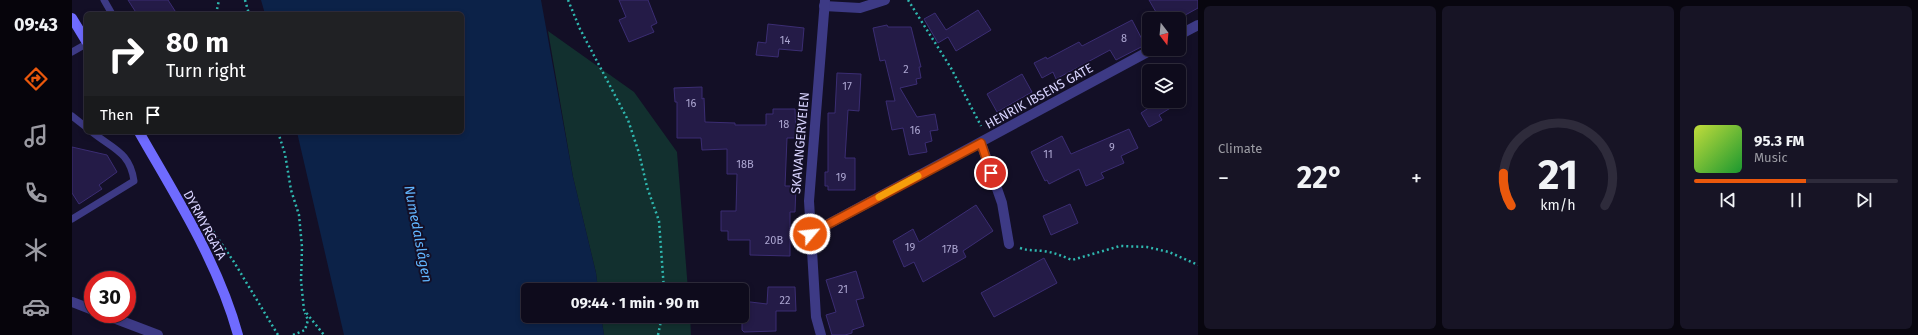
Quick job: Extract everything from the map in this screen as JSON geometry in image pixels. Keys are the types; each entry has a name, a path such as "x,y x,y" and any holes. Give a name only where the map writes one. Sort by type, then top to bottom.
{"main road":[{"path":"72,18 84,39"},
{"name":"DYRMYRGATA","path":"139,134 185,213 213,266 238,335"}],"street":[{"path":"824,3 860,8 885,0"},
{"name":"SKAVANGERVEIEN","path":"821,335 816,317 809,201 824,3"},
{"path":"1186,31 1198,25"},
{"name":"HENRIK IBSENS GATE","path":"810,234 1142,55"},
{"path":"984,141 1002,203 1009,244"},
{"path":"72,302 84,307"},
{"path":"127,323 158,335"}],"lane":[{"path":"104,0 111,12"},
{"path":"72,52 84,44"},
{"path":"72,116 84,125"},
{"path":"72,219 134,181 132,167 125,156 95,134"}],"path":[{"path":"217,12 220,0"},
{"path":"245,0 248,12"},
{"path":"568,0 580,29 622,106 637,146 647,187 659,221 663,283"},
{"path":"908,0 951,68 975,112 984,141"},
{"path":"279,134 285,154 291,190 299,216 302,246 301,281 304,310 308,320 304,330 293,335"},
{"path":"185,213 204,215 278,335"},
{"path":"1009,244 1032,252 1043,251 1072,260 1120,246 1147,247 1169,252 1198,266"},
{"path":"304,310 324,335"},
{"path":"658,335 661,323"}],"green space":[{"path":"548,31 634,92 677,152 687,283 597,283 573,177"},
{"path":"602,323 690,323 691,335 604,335"}],"water":[{"name":"Numedalslågen","path":"261,0 541,0 573,177 597,283 521,283 521,323 602,323 604,335 344,335 297,134 464,134 464,12 264,12"}],"building":[{"path":"128,0 168,0 176,12 136,12"},
{"path":"619,0 648,0 657,23 651,26 654,32 629,42 619,20 626,17"},
{"path":"1149,0 1198,0 1198,8 1186,15 1186,12 1156,12"},
{"path":"978,10 991,30 956,51 948,37 938,43 924,19 935,13 946,30"},
{"path":"1132,20 1142,39 1142,47 1116,60 1110,50 1056,79 1053,72 1042,78 1034,63 1046,57 1047,59 1079,42 1082,46"},
{"path":"768,24 804,28 802,51 779,49 778,57 756,55 758,42 766,43"},
{"path":"887,25 888,27 911,27 921,67 919,67 921,78 916,79 917,84 900,88 917,117 935,114 938,130 930,131 932,141 925,143 927,152 909,155 903,128 892,130 886,101 895,101 885,60 880,61 873,28"},
{"path":"837,73 861,74 859,111 848,110 845,158 855,158 855,190 828,190 828,186 825,186 825,172 828,172 828,113 835,113"},
{"path":"1022,74 1032,92 997,112 987,94"},
{"path":"702,87 705,122 735,123 735,125 766,125 766,114 773,114 773,109 795,109 796,138 787,138 785,186 796,186 795,212 790,212 790,256 750,255 750,240 728,240 728,231 721,231 721,211 736,211 737,174 727,174 727,149 702,150 701,138 677,138 677,102 675,102 674,88"},
{"path":"1148,108 1170,108 1159,115 1162,120 1149,127 1141,113"},
{"path":"1129,129 1138,148 1121,156 1124,163 1101,173 1104,178 1086,186 1079,169 1049,184 1047,180 1045,181 1031,152 1062,136 1071,154"},
{"path":"72,147 107,155 117,172 99,185 102,189 79,204 72,193"},
{"path":"1070,204 1078,223 1051,235 1043,216"},
{"path":"976,205 993,231 963,251 966,257 923,282 914,262 904,267 893,241 913,229 919,242"},
{"path":"1044,258 1057,283 994,317 981,293"},
{"path":"856,271 864,298 856,300 864,326 852,330 852,333 845,335 832,335 826,315 836,312 826,280"},
{"path":"768,287 795,287 796,311 776,311 776,331 744,332 742,330 742,323 749,323 749,302 767,304"}],"slow traffic":[{"path":"879,197 918,176"}],"route":[{"path":"810,234 981,143 991,173"}]}
